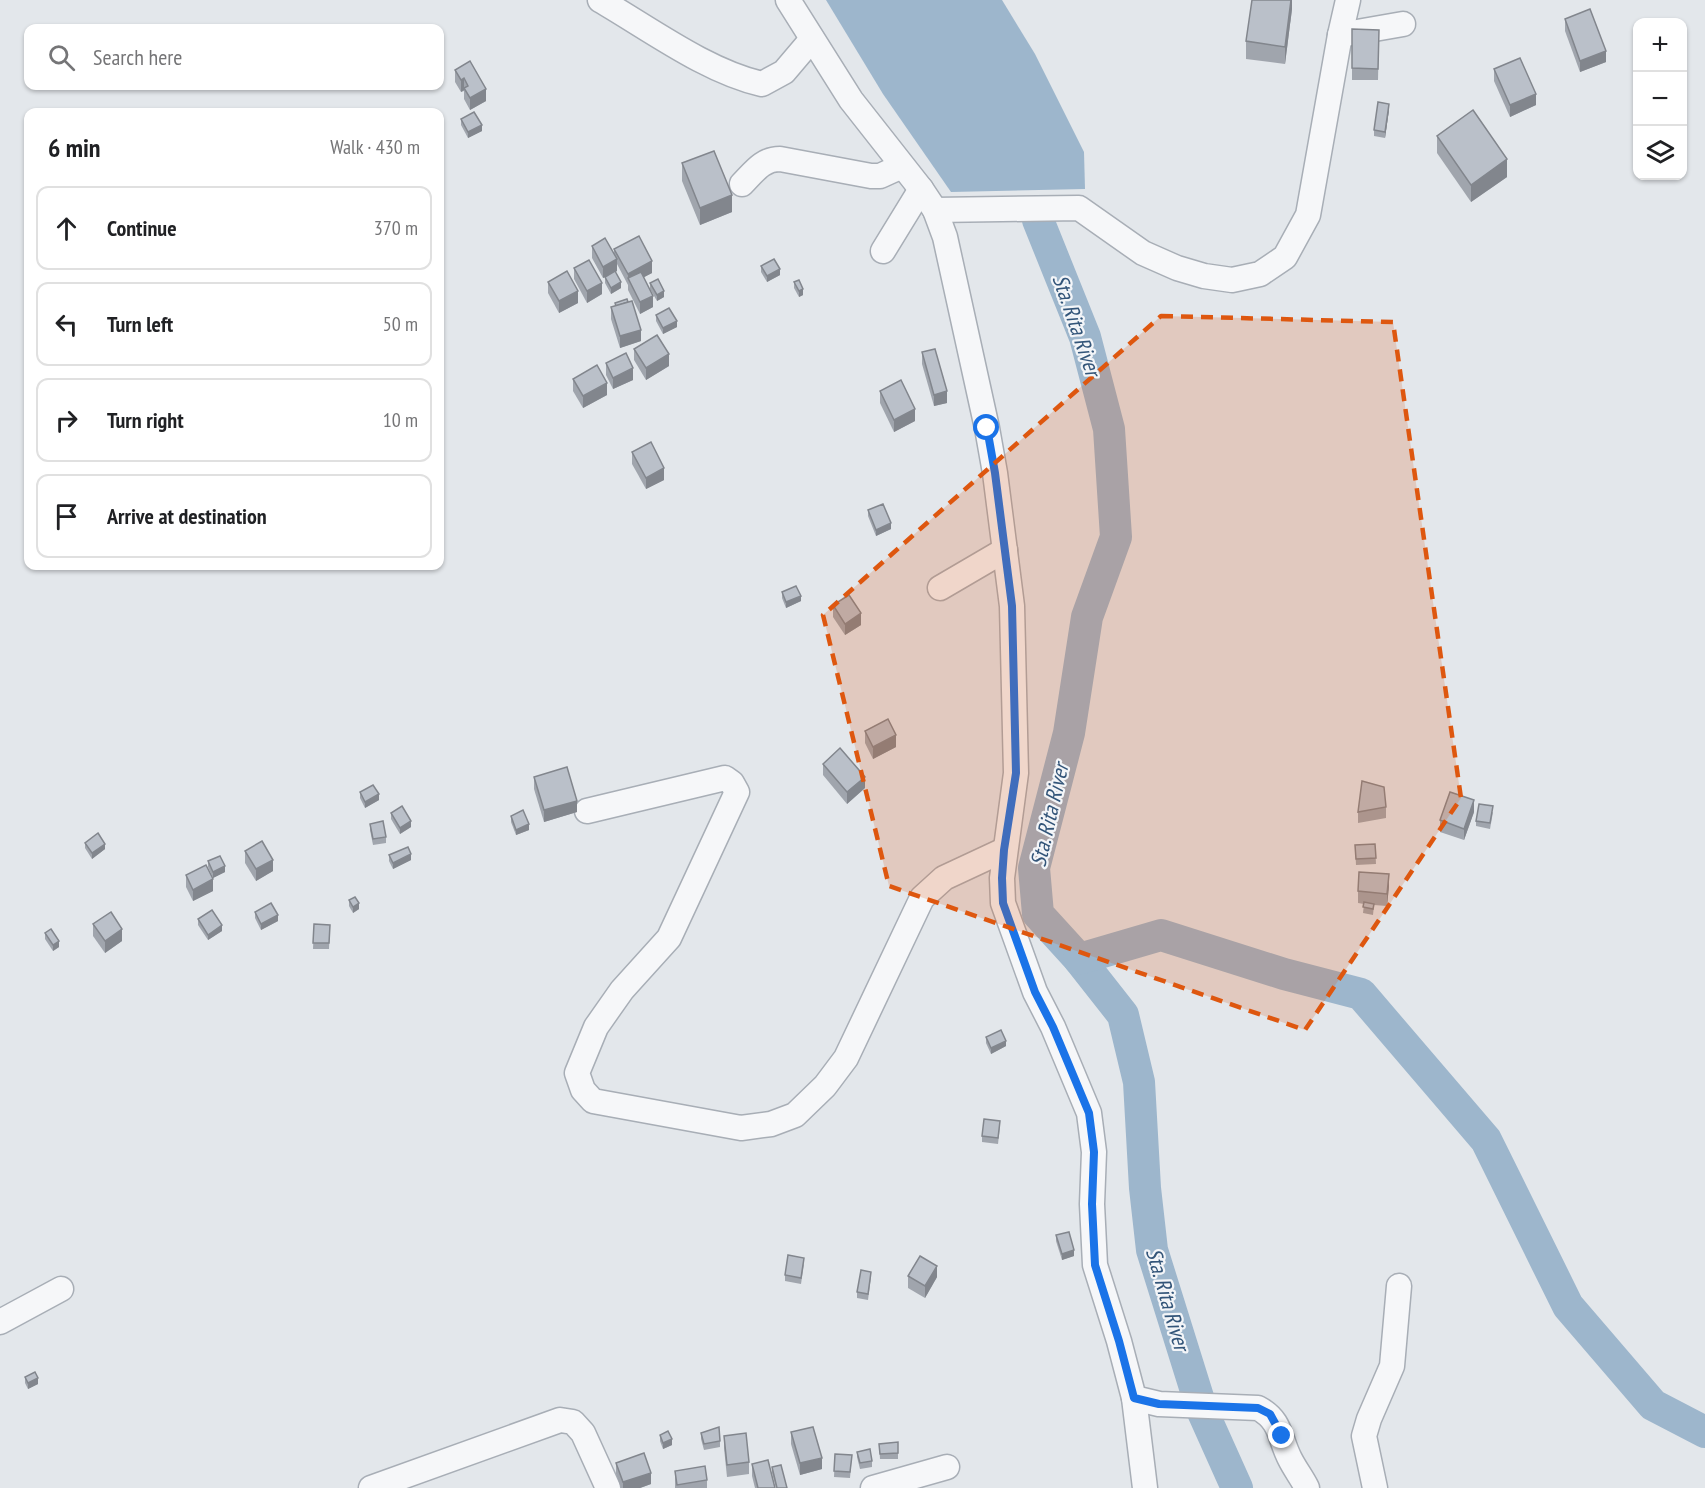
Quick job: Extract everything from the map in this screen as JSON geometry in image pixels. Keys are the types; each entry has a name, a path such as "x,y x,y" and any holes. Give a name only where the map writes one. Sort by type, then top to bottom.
{"street":[{"path":"600,0 710,65 741,79 762,84 784,72 812,39"},
{"path":"788,0 851,100 935,210 945,237 987,428 1012,606 1016,773 1004,850 1003,903 1035,992 1053,1027 1089,1113 1094,1152 1092,1204 1095,1265 1134,1398 1145,1488"},
{"path":"935,210 1079,208 1143,253 1177,268 1204,276 1232,280 1260,274 1285,257 1308,215 1348,0"},
{"path":"1340,34 1403,24"},
{"path":"742,184 762,164 771,159 871,176 880,176 902,166"},
{"path":"883,251 921,189"},
{"path":"940,588 1005,550"},
{"path":"587,811 724,778 732,783 737,792 669,938 622,990 596,1027 577,1073 583,1090 593,1101 741,1128 771,1124 795,1115 825,1086 846,1058 922,898 944,878 1004,850"},
{"path":"1375,1488 1364,1436 1392,1366 1399,1286"},
{"path":"0,1322 61,1289"},
{"path":"1134,1398 1159,1404 1258,1408 1270,1414 1282,1436 1289,1457 1307,1488"},
{"path":"371,1488 560,1420 573,1422 583,1433 608,1488"},
{"path":"873,1488 947,1467"}],"highlighted area":[{"path":"1161,316 1393,322 1461,798 1305,1030 889,886 823,615"}],"water":[{"path":"826,0 1002,0 1035,54 1084,152 1085,189 951,192 883,94"}],"building":[{"path":"1252,0 1291,0 1285,47 1246,41"},
{"path":"1590,9 1606,51 1580,61 1565,19"},
{"path":"1352,29 1379,30 1378,69 1352,68"},
{"path":"1520,58 1536,94 1510,105 1494,69"},
{"path":"470,61 486,89 470,98 464,88 468,86 464,78 461,80 455,70"},
{"path":"1378,102 1389,104 1385,132 1374,130"},
{"path":"1473,110 1507,159 1471,185 1437,136"},
{"path":"474,112 482,125 468,132 461,119"},
{"path":"714,151 732,195 700,208 682,163"},
{"path":"639,236 652,261 628,274 614,249"},
{"path":"605,238 617,259 603,267 592,246"},
{"path":"774,259 780,269 767,276 761,266"},
{"path":"589,260 602,283 587,291 574,268"},
{"path":"567,271 578,291 559,301 548,282"},
{"path":"615,271 621,282 611,288 605,277"},
{"path":"641,272 653,296 640,302 628,278"},
{"path":"658,279 664,291 657,295 650,283"},
{"path":"799,280 803,289 799,291 794,282"},
{"path":"627,299 628,302 616,306 615,303"},
{"path":"632,301 641,330 620,336 611,307"},
{"path":"669,308 677,321 663,328 656,315"},
{"path":"657,335 669,354 646,368 634,349"},
{"path":"935,349 947,391 934,395 922,352"},
{"path":"626,353 633,368 613,378 606,363"},
{"path":"597,365 607,383 583,396 573,379"},
{"path":"901,380 915,409 894,420 880,391"},
{"path":"651,442 664,468 646,478 632,452"},
{"path":"883,504 891,523 876,530 868,510"},
{"path":"796,586 801,596 786,602 782,592"},
{"path":"849,595 861,613 845,624 833,605"},
{"path":"888,719 896,735 873,747 865,731"},
{"path":"840,748 865,777 847,792 823,764"},
{"path":"567,767 577,801 544,810 534,777"},
{"path":"1362,781 1384,787 1386,807 1358,812"},
{"path":"373,785 379,794 365,802 360,792"},
{"path":"1450,792 1474,800 1464,829 1440,820"},
{"path":"1479,804 1493,806 1490,823 1476,821"},
{"path":"402,806 411,821 400,828 391,813"},
{"path":"523,810 529,824 516,830 511,816"},
{"path":"383,821 386,837 373,839 370,824"},
{"path":"98,833 105,844 92,853 85,843"},
{"path":"262,841 273,860 256,869 245,851"},
{"path":"1375,844 1376,858 1356,859 1355,845"},
{"path":"408,847 411,854 393,863 389,855"},
{"path":"220,856 225,866 213,872 208,861"},
{"path":"206,865 213,879 193,890 186,875"},
{"path":"1359,872 1389,874 1387,894 1358,891"},
{"path":"355,897 359,903 353,907 349,900"},
{"path":"1364,902 1374,904 1373,909 1363,907"},
{"path":"271,903 278,915 261,924 255,912"},
{"path":"212,910 222,925 208,935 198,919"},
{"path":"111,912 122,929 105,941 93,924"},
{"path":"314,924 330,925 329,943 313,943"},
{"path":"51,929 59,941 53,945 45,933"},
{"path":"1001,1030 1006,1041 991,1048 986,1037"},
{"path":"984,1119 1000,1121 998,1138 982,1136"},
{"path":"1069,1232 1074,1250 1062,1254 1056,1235"},
{"path":"788,1255 804,1258 801,1278 785,1275"},
{"path":"920,1256 937,1266 925,1286 908,1276"},
{"path":"861,1270 871,1272 868,1294 857,1292"},
{"path":"35,1372 38,1378 28,1383 25,1377"},
{"path":"719,1427 720,1441 704,1444 701,1433"},
{"path":"813,1427 822,1458 800,1463 791,1432"},
{"path":"668,1431 672,1439 663,1443 660,1435"},
{"path":"746,1433 749,1462 727,1465 724,1436"},
{"path":"898,1442 898,1453 880,1454 879,1444"},
{"path":"870,1449 872,1461 860,1463 857,1452"},
{"path":"644,1453 651,1473 623,1482 616,1463"},
{"path":"835,1454 852,1455 850,1472 834,1471"},
{"path":"768,1460 775,1488 758,1488 752,1464"},
{"path":"781,1465 787,1488 777,1488 772,1467"},
{"path":"705,1466 707,1480 677,1485 675,1471"}],"waterway":[{"name":"Sta. Rita River","path":"1038,220 1085,337 1109,429 1116,537 1087,617 1069,733 1034,868 1038,914 1079,959 1123,1015 1139,1082 1145,1188 1152,1250 1202,1410 1237,1488"},
{"path":"1079,959 1161,935 1284,974 1361,994 1486,1140 1568,1306 1653,1405 1705,1432"}],"route":[{"path":"987,428 1012,606 1016,773 1004,850 1003,903 1035,992 1053,1027 1089,1113 1094,1152 1092,1204 1095,1265 1134,1398 1159,1404 1258,1408 1270,1414 1282,1436"}]}
